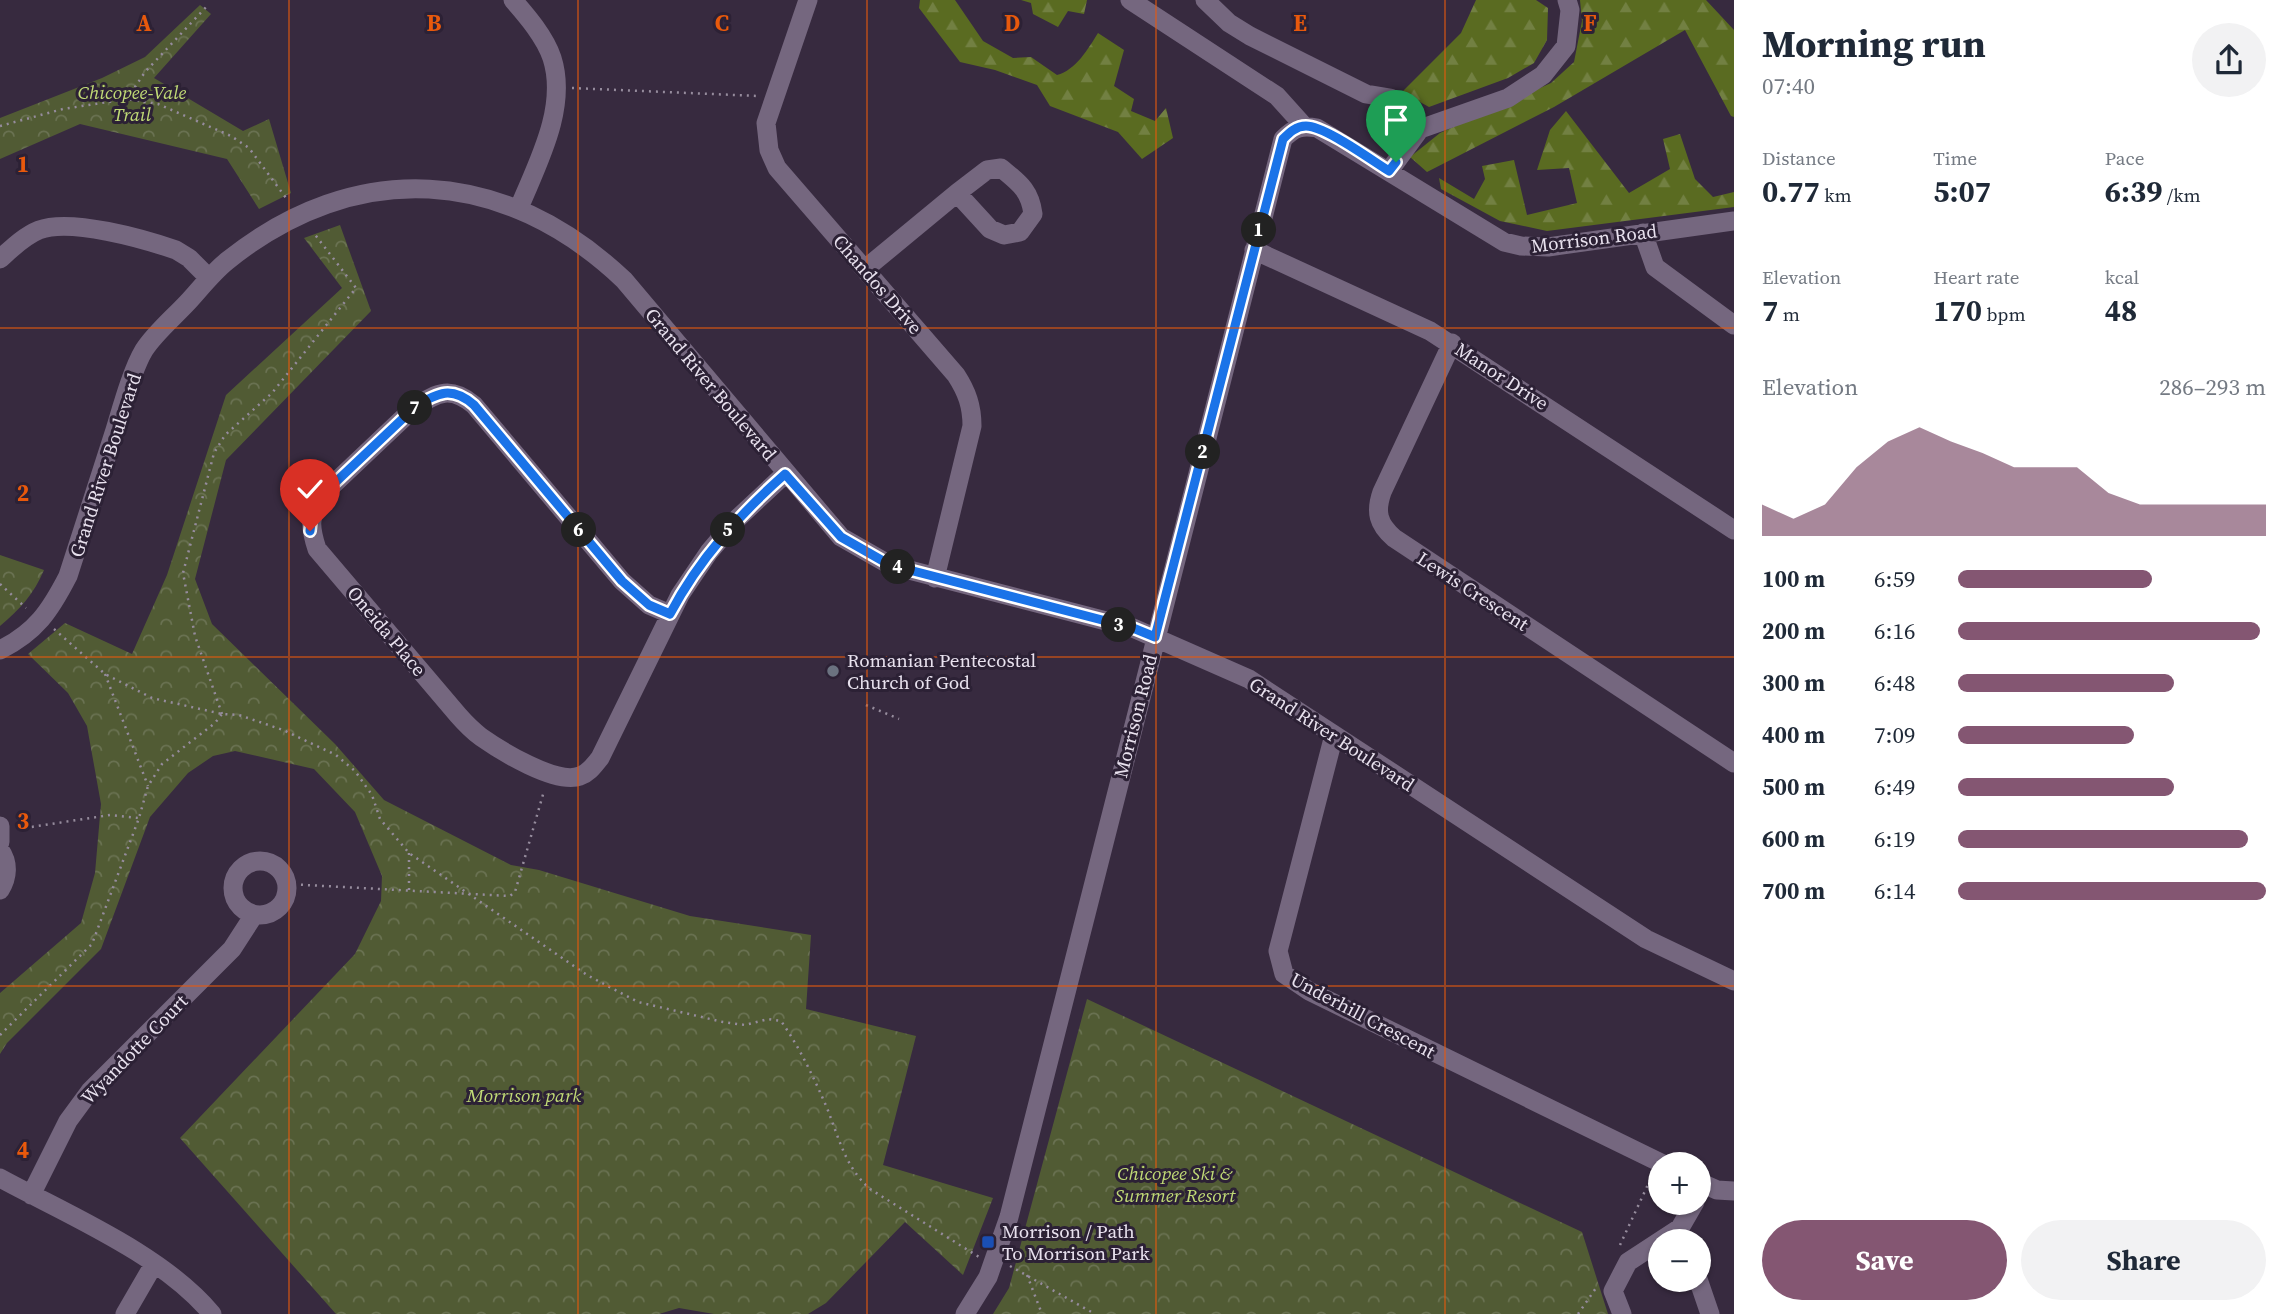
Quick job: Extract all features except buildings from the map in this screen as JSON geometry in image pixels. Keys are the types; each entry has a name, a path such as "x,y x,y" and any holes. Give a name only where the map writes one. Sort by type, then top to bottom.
{"street":[{"path":"513,0 529,18 552,58 556,88 553,121 519,208"},
{"name":"Chandos Drive","path":"808,0 766,122 769,150 777,167 956,375 967,392 972,408 972,426 935,578"},
{"path":"1130,0 1277,96 1304,126"},
{"path":"1205,0 1229,23 1250,36 1366,94 1390,98 1401,103 1411,113 1420,129"},
{"path":"1389,171 1420,129 1508,98 1543,75 1566,46 1570,10 1567,0"},
{"name":"Morrison Road","path":"965,1314 988,1277 1009,1217 1283,139 1293,129 1304,126 1324,132 1504,242 1521,246 1548,247 1734,221"},
{"name":"Grand River Boulevard","path":"0,650 30,632 56,599 68,576 126,395 144,351 209,278 227,261 280,225 332,202 394,189 472,194 519,208 575,239 600,257 624,280 785,474 841,537 890,565 1133,628 1249,679 1646,939 1734,981"},
{"path":"865,270 957,193"},
{"path":"0,259 38,230 80,226 176,250 189,258 209,278"},
{"path":"1643,233 1656,267 1734,325"},
{"name":"Manor Drive","path":"1254,250 1430,331 1734,530"},
{"name":"Lewis Crescent","path":"1452,344 1377,504 1378,518 1385,530 1734,763"},
{"name":"Oneida Place","path":"670,614 649,605 622,581 474,405 461,394 446,393 430,397 415,407 321,496 312,513 310,531 317,549 457,715 479,736 550,774 568,778 580,776 591,769 600,758 680,595 709,552 738,518 785,474"},
{"name":"Underhill Crescent","path":"1334,735 1278,951 1284,974 1309,991 1648,1157"},
{"path":"0,827 0,842"},
{"path":"0,850 7,866 6,878 0,890"},
{"path":"253,862 265,862 278,868 287,884 286,898 273,913 254,915 246,912 237,904 234,895 233,886 238,872 253,862"},
{"name":"Wyandotte Court","path":"32,1195 68,1121 90,1091 232,949 254,915"},
{"path":"0,1178 154,1264 185,1286 212,1314"},
{"path":"1711,1190 1734,1191"},
{"path":"1622,1314 1613,1291 1628,1262 1648,1252"},
{"path":"125,1314 154,1264"},
{"path":"1702,1292 1710,1314"}],"path":[{"path":"127,99 145,72 209,4"},
{"path":"556,88 775,96"},
{"path":"0,126 63,109 127,99 159,104 231,136 248,148 286,198"},
{"path":"222,714 195,636 183,573 214,453 225,435 272,393 356,288 313,232"},
{"path":"0,584 32,613"},
{"path":"52,627 105,674 152,698 222,714 239,715 283,730 336,755 355,771 372,795 380,819 410,853 587,975 638,1002 745,1025 768,1019 781,1021 796,1043 827,1109 840,1145 858,1178 870,1189 985,1260"},
{"path":"105,674 148,786"},
{"path":"866,705 899,719"},
{"path":"0,1035 92,944 139,818 148,786 162,764 215,723 222,714"},
{"path":"287,884 510,896 515,892 550,774"},
{"path":"0,827 19,829 110,815 139,818"},
{"path":"409,890 410,853"},
{"path":"1618,1250 1648,1189"},
{"path":"1005,1264 1095,1314"},
{"path":"1026,1275 1042,1314"},
{"path":"1578,1314 1601,1280"}],"green space":[{"path":"920,0 955,0 983,41 1013,58 1031,57 1057,75 1076,64 1098,33 1124,50 1114,86 1134,99 1131,111 1155,121 1166,108 1173,138 1142,159 1118,132 1050,106 1037,85 995,70 960,62 919,8"},
{"path":"1021,0 1087,0 1084,14 1068,11 1058,27 1033,14 1031,3"},
{"path":"1476,0 1536,0 1548,8 1547,40 1534,63 1508,78 1429,107 1402,92 1461,33"},
{"path":"1580,0 1706,0 1734,30 1734,117 1731,116 1685,30 1554,107 1427,172 1410,157 1440,133 1551,83 1574,62 1582,21"},
{"name":"Chicopee-Vale Trail","path":"200,5 211,14 154,78 243,131 269,119 291,193 259,209 227,159 80,124 0,159 0,118 102,78 145,57"},
{"path":"1566,111 1629,193 1670,169 1663,139 1680,134 1695,179 1713,197 1734,192 1734,207 1547,231 1500,221 1441,189 1439,178 1474,199 1485,179 1482,166 1514,160 1527,215 1577,203 1569,168 1537,170 1550,130"},
{"name":"Morrison park","path":"340,225 371,311 226,460 195,579 212,624 335,744 384,800 511,865 539,870 690,916 811,935 806,1009 916,1036 883,1165 993,1198 963,1275 905,1222 826,1303 808,1314 714,1314 679,1308 659,1314 336,1314 180,1138 355,954 381,901 382,876 355,812 314,769 235,751 213,756 188,773 150,817 101,949 7,1043 0,1054 0,993 81,923 95,873 101,804 87,726 68,693 28,654 65,623 132,654 167,575 226,395 342,288 304,238"},
{"path":"0,555 44,570 26,601 0,626"},
{"name":"Chicopee Ski & Summer Resort","path":"1087,999 1582,1232 1608,1314 993,1314 1009,1288"}],"place":[{"name":"Romanian Pentecostal Church of God","path":"833,671"},
{"name":"Morrison / Path To Morrison Park","path":"988,1242"}],"route":[{"path":"310,531 312,513 321,496 415,407 430,397 446,393 461,394 474,405 622,581 649,605 670,614 709,552 738,518 785,474 841,537 890,565 1133,628 1155,637 1283,139 1293,129 1304,126 1317,128 1389,171 1396,162"}]}
